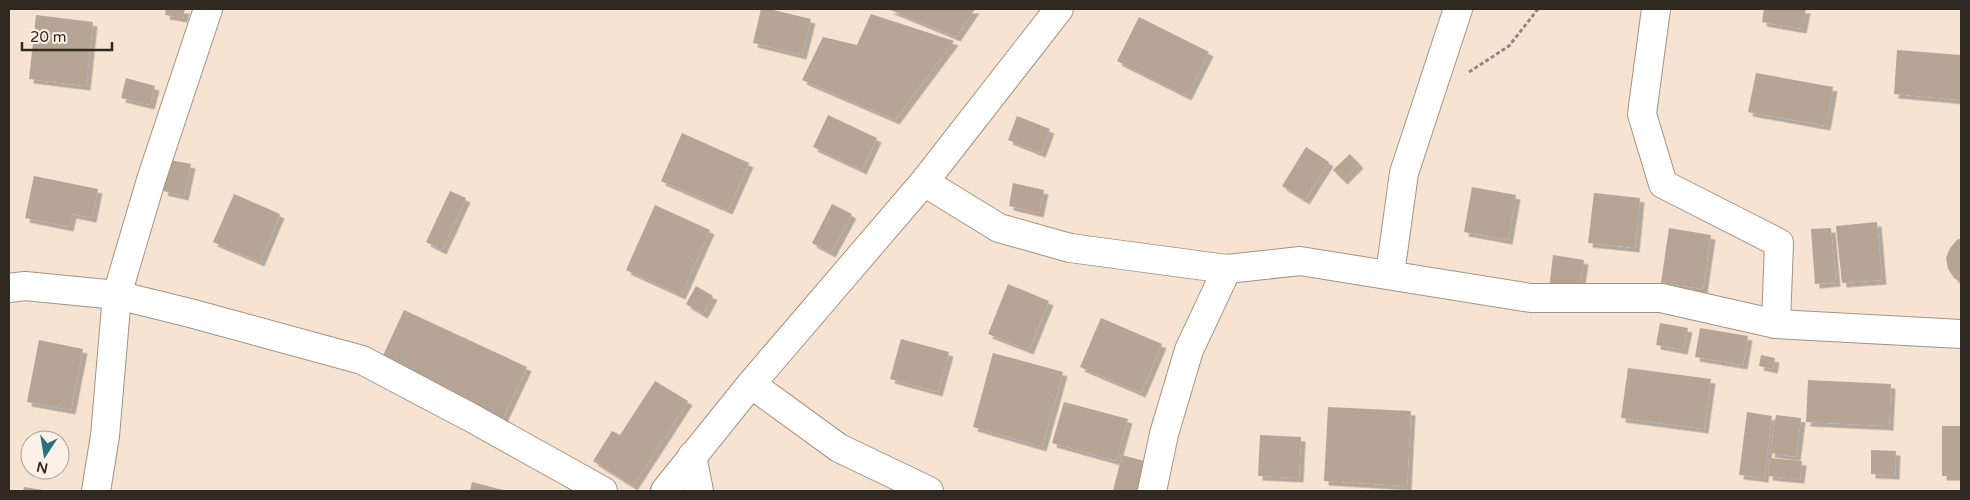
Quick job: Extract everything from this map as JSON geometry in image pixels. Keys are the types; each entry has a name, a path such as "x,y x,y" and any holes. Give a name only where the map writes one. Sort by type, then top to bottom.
{"street":[{"path":"96,491 106,436 117,295 151,180 208,9"},
{"path":"1390,274 1404,173 1458,9"},
{"path":"1656,9 1642,114 1663,184 1779,244 1776,324"},
{"path":"665,491 751,384 924,182 1056,10"},
{"path":"924,182 999,228 1070,248 1226,269 1300,260 1531,298 1661,298 1776,324 1961,334"},
{"path":"1152,491 1164,434 1189,350 1226,269"},
{"path":"9,288 25,286 117,295 190,312 362,360 470,417 602,491"},
{"path":"751,384 839,448 928,491"},
{"path":"692,456 699,491"}],"path":[{"path":"1468,72 1509,46 1538,9"}],"building":[{"path":"166,9 185,9 183,18 165,15"},
{"path":"761,9 769,9 811,19 802,55 753,43"},
{"path":"888,9 975,9 956,37"},
{"path":"1764,9 1806,9 1802,29 1762,22"},
{"path":"871,14 954,41 895,120 802,80 823,37 857,45"},
{"path":"36,15 93,22 86,86 29,79"},
{"path":"1139,17 1209,52 1187,96 1117,61"},
{"path":"1897,50 1961,55 1961,100 1894,94"},
{"path":"1756,73 1833,87 1826,126 1748,112"},
{"path":"126,78 155,86 150,105 121,98"},
{"path":"828,115 877,138 862,170 813,147"},
{"path":"1017,116 1050,129 1041,153 1008,140"},
{"path":"682,133 749,163 728,210 661,181"},
{"path":"1306,147 1329,162 1305,200 1282,186"},
{"path":"1350,154 1359,164 1343,180 1333,170"},
{"path":"170,160 191,164 184,196 163,191"},
{"path":"34,176 98,189 92,218 72,214 69,227 25,218"},
{"path":"1013,183 1044,190 1039,213 1009,206"},
{"path":"1472,187 1516,195 1508,240 1464,232"},
{"path":"450,191 466,198 442,250 426,242"},
{"path":"1594,193 1640,198 1635,248 1588,243"},
{"path":"234,194 280,214 260,262 213,242"},
{"path":"832,204 852,214 831,253 812,243"},
{"path":"655,205 710,230 681,295 626,270"},
{"path":"1877,222 1882,280 1842,283 1836,226"},
{"path":"1669,228 1711,235 1703,289 1661,283"},
{"path":"1831,228 1836,282 1815,284 1811,229"},
{"path":"1961,238 1961,282 1954,278 1948,269 1946,258 1950,248"},
{"path":"1553,255 1584,260 1579,293 1549,289"},
{"path":"1008,284 1049,301 1029,350 988,334"},
{"path":"696,286 713,296 703,314 686,304"},
{"path":"404,310 527,367 502,420 380,362"},
{"path":"1101,318 1162,344 1141,393 1080,367"},
{"path":"1660,323 1688,328 1683,350 1656,345"},
{"path":"1700,328 1748,336 1743,365 1695,357"},
{"path":"901,339 949,352 938,392 890,379"},
{"path":"39,340 83,349 71,410 27,402"},
{"path":"993,353 1063,372 1042,447 973,427"},
{"path":"1761,355 1775,358 1773,369 1759,366"},
{"path":"1628,368 1711,379 1704,429 1621,418"},
{"path":"1808,380 1891,384 1889,426 1806,422"},
{"path":"655,381 688,401 633,486 593,461 612,431 620,435"},
{"path":"1064,402 1128,419 1116,461 1052,443"},
{"path":"1328,407 1411,411 1407,486 1324,481"},
{"path":"1747,412 1772,416 1764,478 1739,475"},
{"path":"1776,415 1801,418 1796,457 1770,453"},
{"path":"1942,426 1961,426 1961,476 1942,476"},
{"path":"1260,435 1301,437 1299,478 1258,476"},
{"path":"1871,450 1896,451 1895,475 1871,474"},
{"path":"1122,455 1148,462 1141,491 1113,491"},
{"path":"1770,458 1802,461 1800,479 1768,476"},
{"path":"472,482 507,491 470,491"},
{"path":"24,487 43,490 43,491 23,491"}]}
